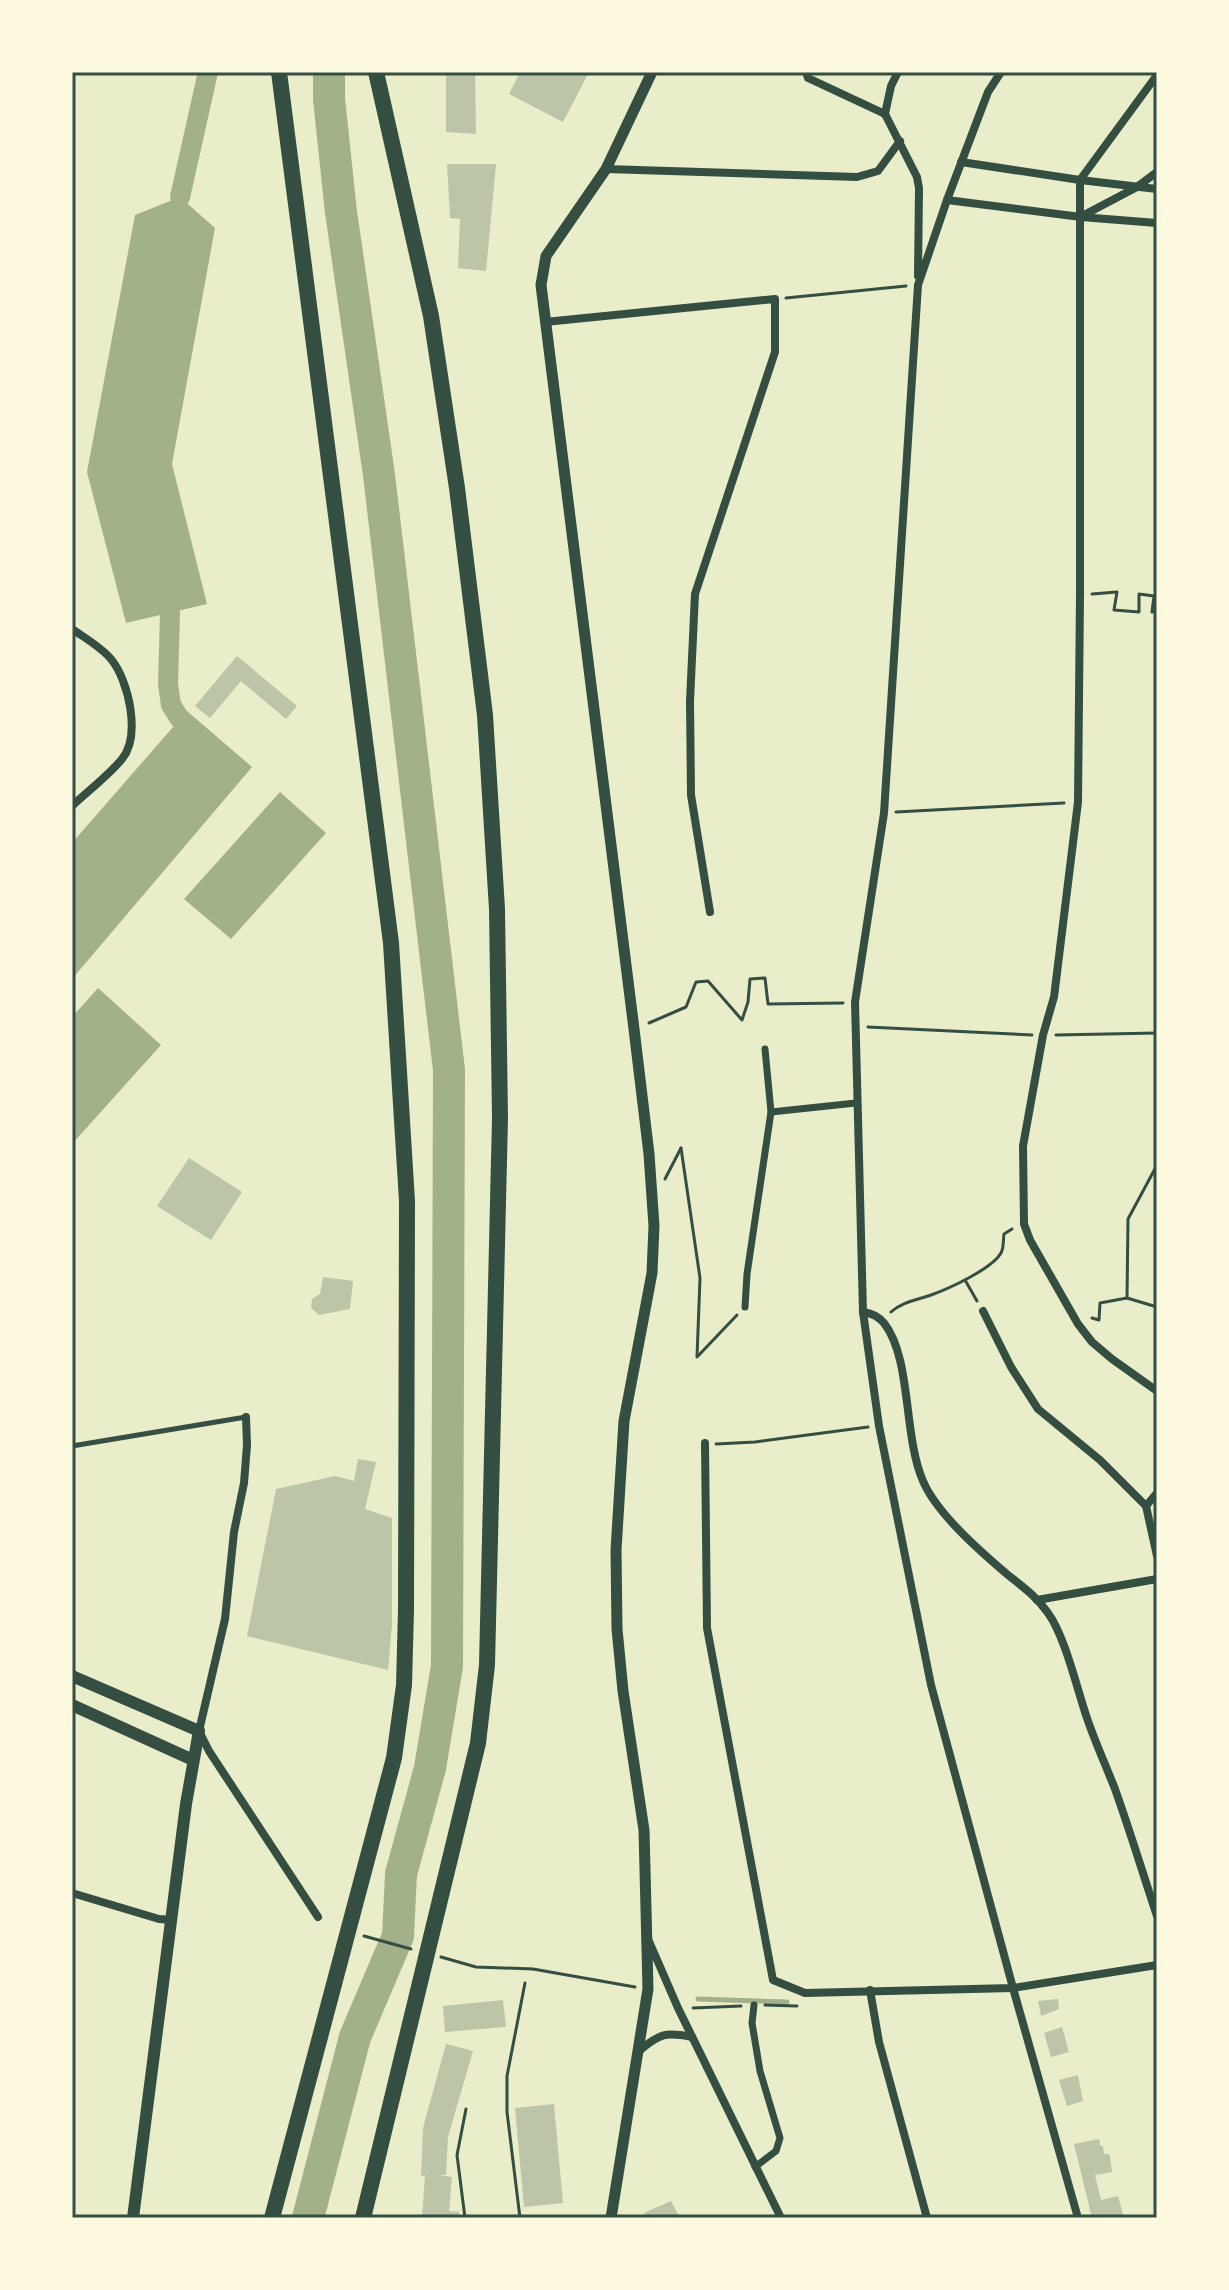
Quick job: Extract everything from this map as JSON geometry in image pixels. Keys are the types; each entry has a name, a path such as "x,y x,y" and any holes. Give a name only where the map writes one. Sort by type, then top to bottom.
{"highway":[{"path":"272,2218 394,1758 404,1685 407,1445 407,1201 391,943 279,72"},
{"path":"363,2218 478,1743 487,1665 500,1118 497,909 483,700 457,488 431,316 376,72"}],"main road":[{"path":"72,1676 199,1731 133,2218"},
{"path":"72,1705 193,1760"}],"street":[{"path":"611,2218 648,1989 644,1830 623,1691 617,1629 616,1566 624,1421 652,1273 654,1226 634,1029 541,285 546,256 606,169 652,72"},
{"path":"806,72 808,78 885,114 912,166 919,188 918,285 884,813 855,1002 863,1312 879,1426 931,1685 1078,2218"},
{"path":"885,114 891,86 898,72"},
{"path":"918,285 988,92 1001,72"},
{"path":"1157,75 1080,180 1078,802 1054,997 1043,1035 1023,1146 1024,1224 1030,1240 1078,1324 1092,1342 1157,1391"},
{"path":"606,169 857,177 878,171 900,141"},
{"path":"961,162 1157,189"},
{"path":"1081,217 1137,187 1157,172"},
{"path":"947,200 1157,223"},
{"path":"545,322 775,299 775,352 695,594 690,701 691,795 710,912"},
{"path":"72,629 109,656 119,669 125,684 131,721 129,746 124,758 72,806"},
{"path":"745,1307 771,1112 765,1049"},
{"path":"771,1112 856,1103"},
{"path":"983,1311 1011,1367 1038,1409 1100,1460 1146,1506 1157,1556"},
{"path":"863,1312 873,1314 882,1321 895,1345 912,1447 929,1494 958,1529 1050,1615 1157,1916"},
{"path":"246,1417 244,1483 234,1532 225,1619 199,1731 318,1917"},
{"path":"705,1443 707,1628 773,1980 805,1993 1013,1988 1157,1965"},
{"path":"1146,1506 1157,1493"},
{"path":"1037,1600 1157,1579"},
{"path":"72,1893 159,1919 172,1920"},
{"path":"646,1935 781,2218"},
{"path":"870,1990 879,2042 927,2218"},
{"path":"754,2005 754,2044 780,2138 776,2151 755,2167"},
{"path":"639,2051 654,2039 669,2033 692,2037"}],"lane":[{"path":"72,1446 246,1417"}],"path":[{"path":"775,299 918,285"},
{"path":"1080,594 1117,592 1114,610 1139,612 1139,594 1154,596 1152,612 1157,612"},
{"path":"884,813 1078,802"},
{"path":"634,1029 686,1007 696,982 708,981 742,1020 748,1002 750,979 765,978 768,1004 855,1002"},
{"path":"856,1026 1043,1035 1157,1033"},
{"path":"681,1148 700,1278 697,1357 745,1307"},
{"path":"1127,1298 1128,1219 1157,1165"},
{"path":"882,1321 897,1306 965,1280 993,1261 1002,1252 1004,1234 1024,1224"},
{"path":"965,1280 983,1311"},
{"path":"1078,1324 1088,1318 1099,1320 1100,1303 1127,1298 1157,1307"},
{"path":"705,1443 755,1442 879,1426"},
{"path":"355,1934 416,1950"},
{"path":"431,1954 476,1967 533,1969 648,1989"},
{"path":"520,2218 507,2112 507,2076 525,1983"},
{"path":"465,2218 457,2155 466,2109"}],"shaded area":[{"path":"180,197 215,228 172,464 207,604 126,623 87,472 135,215"},
{"path":"187,711 252,767 72,979 72,843"},
{"path":"280,792 326,833 231,939 184,899"},
{"path":"98,988 161,1045 72,1144 72,1017"}],"building":[{"path":"446,72 475,72 476,134 446,132"},
{"path":"520,72 589,72 563,122 509,94"},
{"path":"447,164 496,164 486,271 458,268 460,219 450,218"},
{"path":"237,656 297,706 286,719 241,681 210,718 195,706"},
{"path":"189,1158 242,1192 211,1240 157,1206"},
{"path":"323,1277 353,1281 350,1309 319,1315 311,1308 312,1299 320,1294"},
{"path":"358,1459 376,1462 365,1509 392,1518 392,1625 388,1670 247,1636 276,1489 335,1476 354,1481"},
{"path":"1058,1999 1059,2009 1041,2016 1038,2001"},
{"path":"503,2000 506,2027 445,2032 443,2006"},
{"path":"1062,2027 1069,2052 1051,2057 1044,2033"},
{"path":"446,2044 473,2051 448,2137 446,2175 437,2175 452,2177 449,2211 459,2212 459,2218 422,2218 425,2175 421,2176 423,2128"},
{"path":"1078,2075 1083,2101 1067,2106 1059,2080"},
{"path":"554,2104 563,2203 524,2207 515,2108"},
{"path":"1099,2139 1104,2154 1109,2154 1112,2172 1095,2175 1101,2200 1118,2196 1124,2218 1092,2218 1074,2144"},
{"path":"671,2201 680,2218 646,2218 644,2213"}],"waterway":[{"path":"180,197 208,72"},
{"path":"308,2218 355,2037 398,1936 401,1874 430,1768 447,1666 449,1070 379,475 341,212 329,72"},
{"path":"170,613 168,684 171,705 180,719"},
{"path":"698,1999 787,2002"}]}
